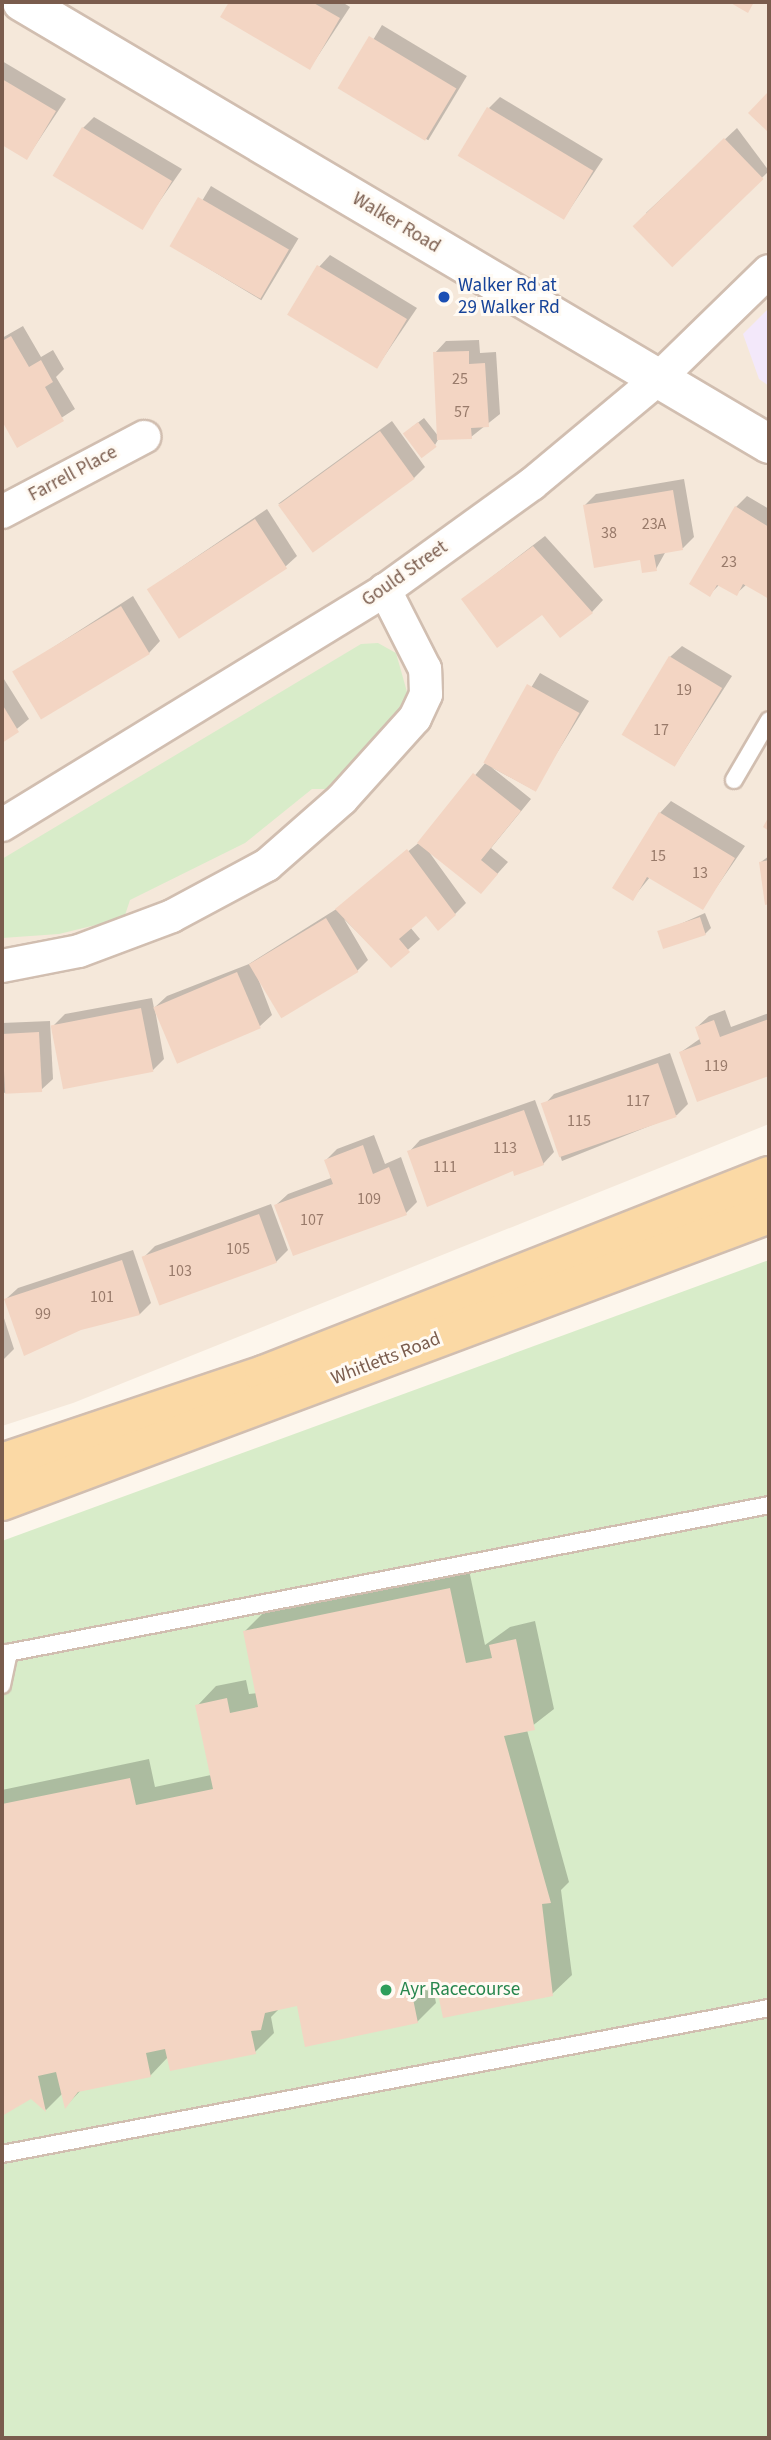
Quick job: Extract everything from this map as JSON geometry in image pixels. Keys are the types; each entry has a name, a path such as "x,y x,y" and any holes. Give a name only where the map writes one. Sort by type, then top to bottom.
{"main road":[{"name":"Whitletts Road","path":"2,1463 264,1375 769,1176"},
{"name":"Whitletts Road","path":"2,1501 769,1214"}],"street":[{"name":"Walker Road","path":"22,2 769,444"},
{"name":"Gould Street","path":"2,825 385,590 532,484 659,378 769,271"},
{"name":"Farrell Place","path":"2,512 144,437"},
{"path":"2,966 79,951 172,916 267,865 342,799 415,718 426,694 425,669 385,590"}],"lane":[{"path":"734,780 769,720"},
{"path":"2,1685 6,1654 769,1505"},
{"path":"2,2154 769,2008"}],"shaded area":[{"path":"2,2 769,2 769,1124 73,1403 2,1426"},
{"path":"769,308 769,386 759,379 743,334"}],"green space":[{"path":"378,643 396,653 409,699 333,789 312,789 245,843 130,900 124,918 59,934 2,938 2,859 361,644"},
{"name":"Ayr Racecourse","path":"769,1260 769,2438 2,2438 2,1541"}],"building":[{"path":"229,2 312,2 340,18 310,70 220,17"},
{"path":"729,2 754,2 748,13"},
{"path":"369,36 456,89 425,141 338,88"},
{"path":"2,79 56,111 27,160 2,145"},
{"path":"769,91 769,133 748,113"},
{"path":"487,107 593,171 564,220 458,156"},
{"path":"82,127 172,181 143,230 53,176"},
{"path":"724,138 764,179 672,267 633,226"},
{"path":"198,197 289,250 260,299 170,246"},
{"path":"317,265 407,319 377,369 287,315"},
{"path":"11,336 29,367 41,360 53,382 45,387 64,421 17,448 2,421 2,341"},
{"path":"469,351 469,364 485,363 489,427 471,428 472,439 437,440 433,352"},
{"path":"418,422 437,447 421,458 403,433"},
{"path":"380,431 415,479 313,553 278,505"},
{"path":"673,490 683,550 654,555 657,571 642,573 640,560 594,568 583,505"},
{"path":"735,506 769,527 769,599 743,584 737,596 717,585 710,597 689,584"},
{"path":"255,519 287,568 179,639 147,589"},
{"path":"533,546 593,613 560,638 542,615 497,648 461,599"},
{"path":"121,606 150,654 41,719 12,671"},
{"path":"669,656 722,688 675,767 622,735"},
{"path":"527,684 579,713 536,792 483,763"},
{"path":"2,704 19,732 2,743"},
{"path":"473,773 521,811 481,860 498,874 481,894 417,843"},
{"path":"659,812 735,858 703,910 647,877 633,901 612,888"},
{"path":"769,816 769,831 763,827"},
{"path":"407,849 456,915 438,931 426,916 399,939 410,952 391,968 335,909"},
{"path":"769,860 769,904 765,905 759,862"},
{"path":"700,917 706,935 663,949 657,931"},
{"path":"326,918 358,972 281,1018 249,964"},
{"path":"237,972 261,1028 177,1064 153,1008"},
{"path":"141,1008 153,1072 63,1089 51,1026"},
{"path":"769,1019 769,1076 697,1102 679,1052 701,1044 695,1027 714,1020 720,1037"},
{"path":"39,1032 42,1092 5,1094 2,1034"},
{"path":"658,1063 677,1117 559,1157 541,1103"},
{"path":"524,1110 544,1165 514,1176 513,1171 427,1207 407,1151"},
{"path":"363,1145 373,1174 389,1167 407,1215 293,1256 274,1205 333,1184 324,1160"},
{"path":"259,1214 277,1263 159,1306 142,1257"},
{"path":"122,1260 140,1315 81,1330 24,1356 4,1299"},
{"path":"450,1588 466,1663 492,1658 489,1645 516,1639 535,1730 504,1736 551,1903 542,1904 553,1996 443,2018 436,1984 411,1989 418,2023 305,2047 297,2006 265,2013 261,2030 251,2031 256,2054 170,2071 165,2049 146,2053 151,2077 78,2092 65,2109 56,2072 38,2076 46,2112 31,2099 2,2116 2,1804 130,1778 136,1805 213,1789 195,1705 227,1698 230,1713 258,1707 243,1631"}],"place":[{"name":"Walker Rd at 29 Walker Rd","path":"444,297"},
{"name":"Ayr Racecourse","path":"386,1990"}]}
